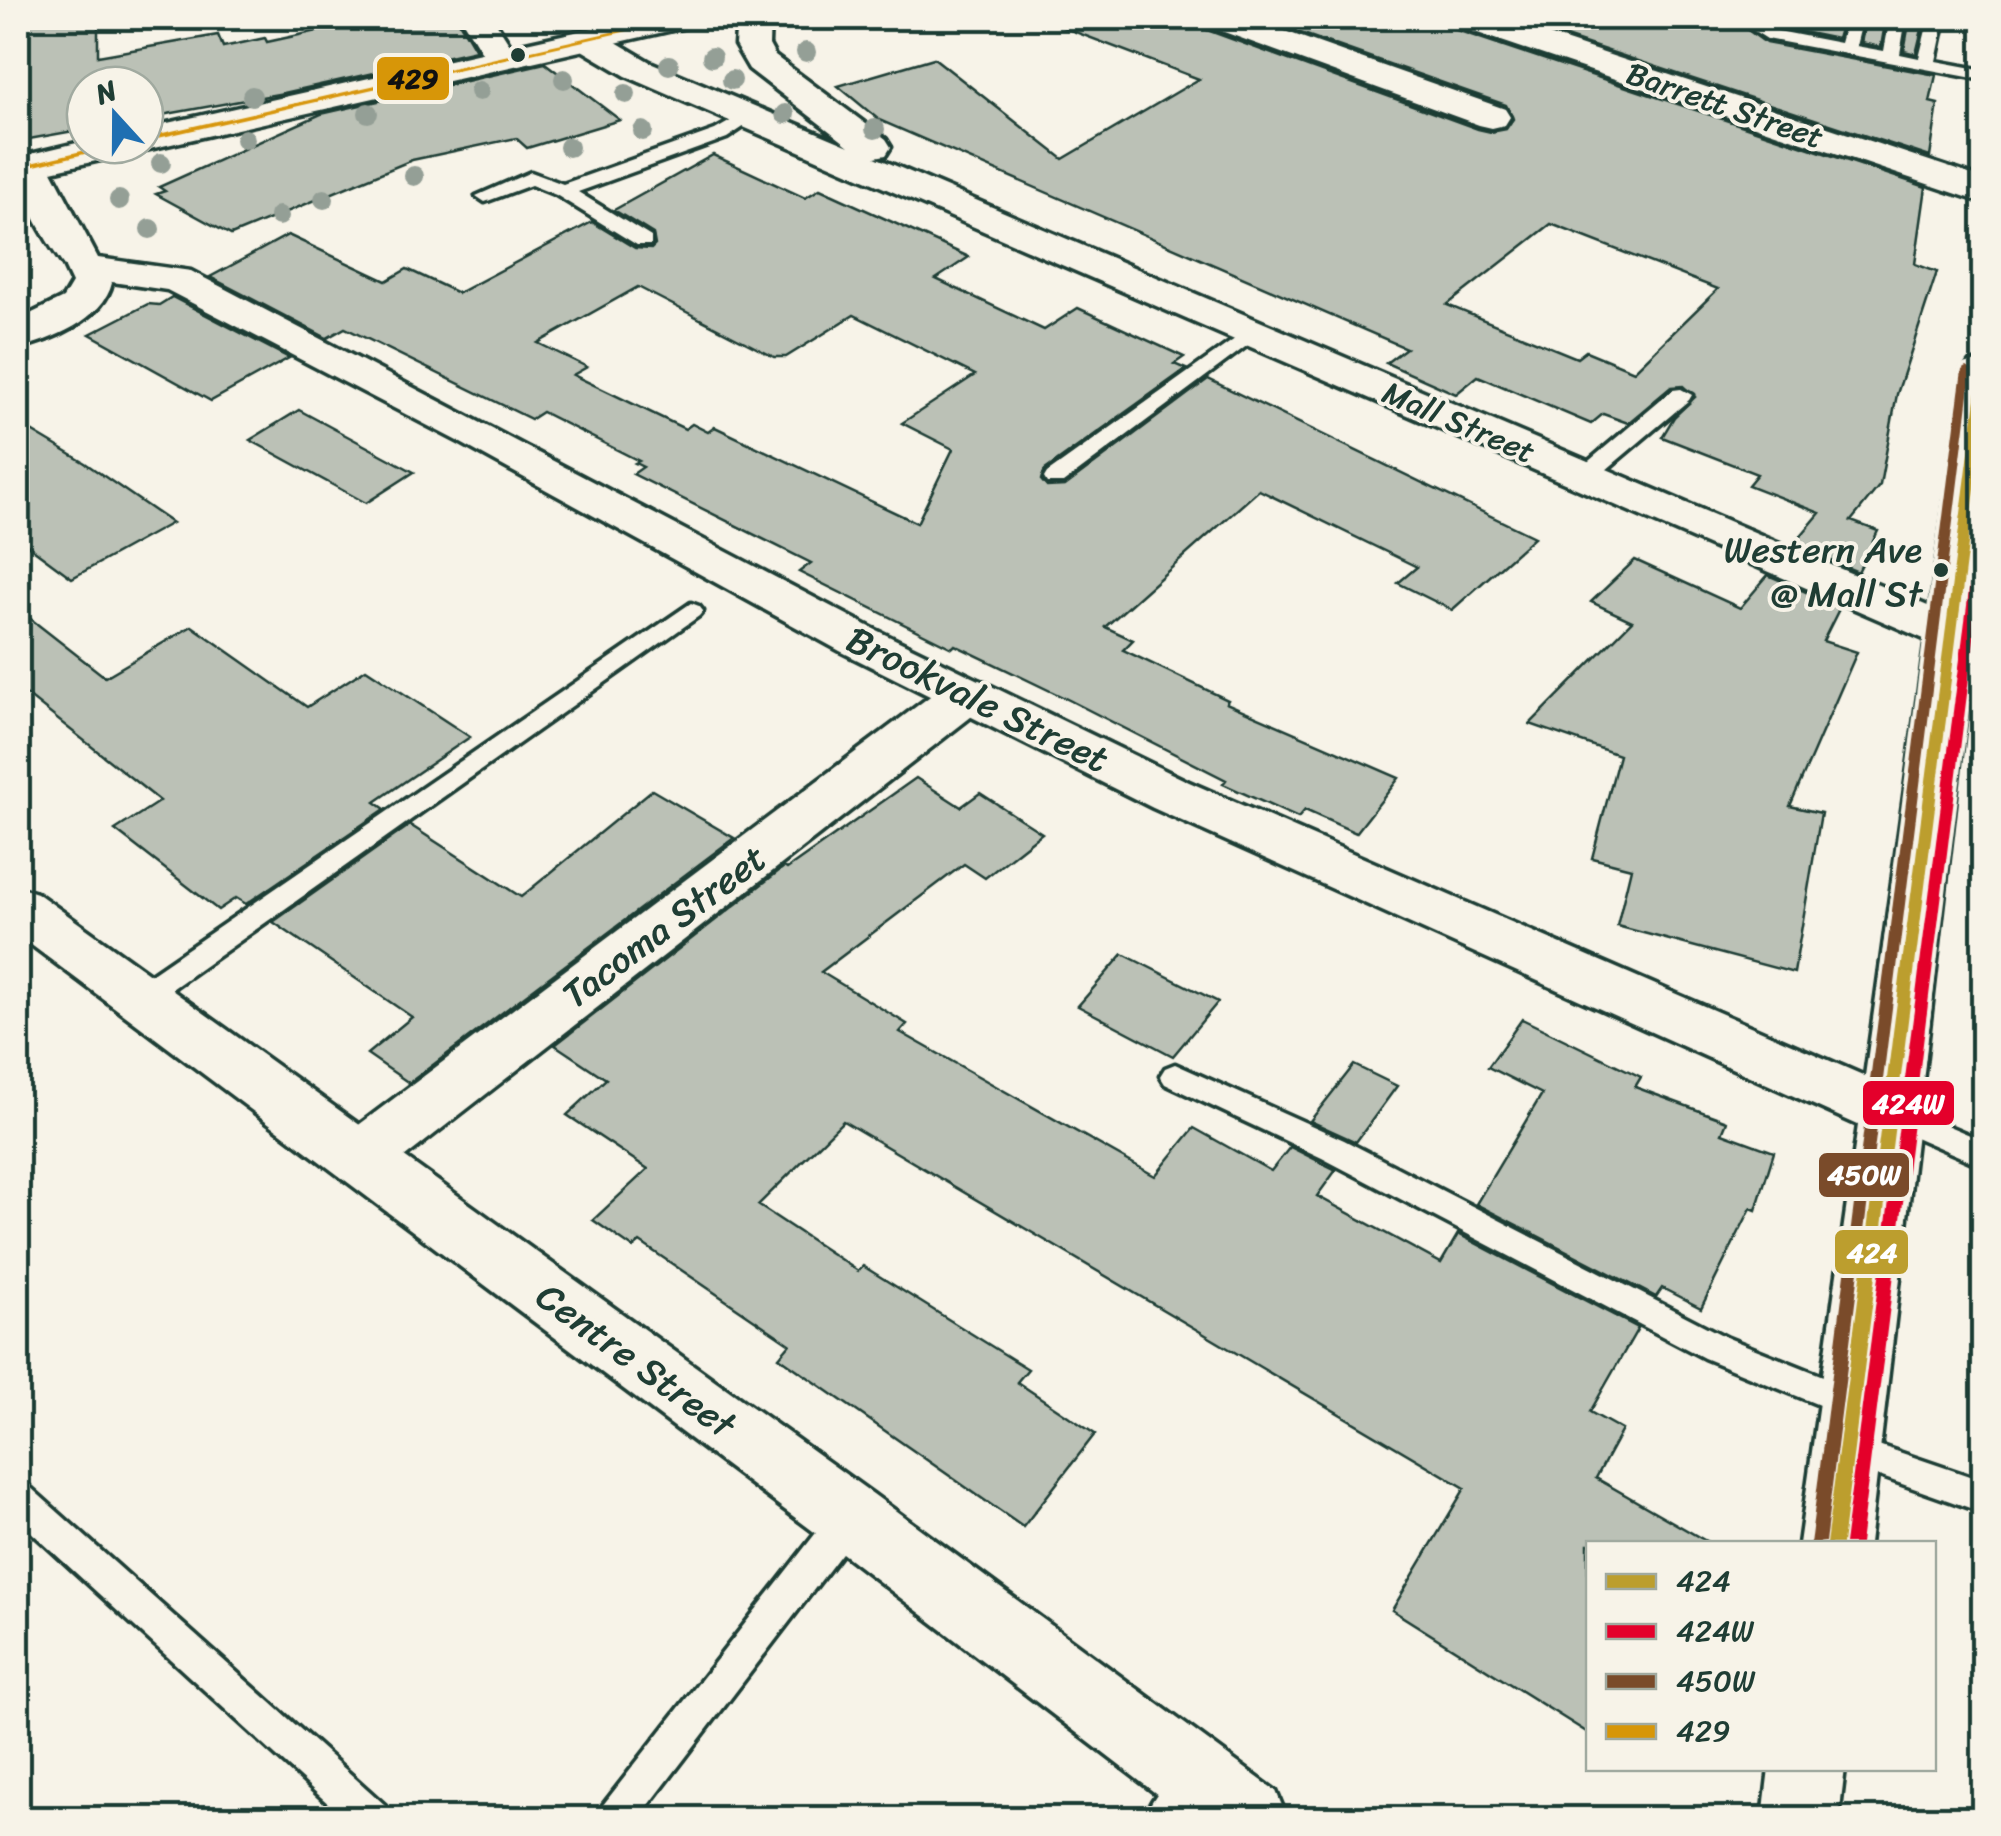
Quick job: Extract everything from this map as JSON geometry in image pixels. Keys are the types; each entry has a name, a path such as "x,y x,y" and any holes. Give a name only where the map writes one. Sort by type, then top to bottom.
{"main road":[{"path":"477,18 502,57"},
{"path":"165,134 681,18"},
{"name":"Mall Street","path":"754,18 752,45 761,62 935,194"},
{"path":"1217,18 1492,117"},
{"name":"Barrett Street","path":"1466,18 1984,192"},
{"name":"Mall Street","path":"587,38 638,69 1966,642"},
{"path":"18,336 82,302 92,287 85,268 24,167 65,157"},
{"name":"Brookvale Street","path":"85,268 177,279 967,694 1171,795 1887,1112"},
{"path":"1834,1541 1887,1112 1966,642 1984,372"},
{"name":"Tacoma Street","path":"361,1157 967,694"},
{"name":"Centre Street","path":"18,907 849,1517 1179,1799 1250,1818"},
{"path":"1801,1818 1807,1771"}],"lane":[{"path":"1742,18 1774,35 1984,74"},
{"path":"1847,49 1855,18"},
{"path":"1890,58 1898,18"},
{"path":"1926,65 1938,18"},
{"path":"564,191 720,134 748,116"},
{"path":"486,196 531,178 564,191 644,240"},
{"path":"1055,478 1253,332"},
{"path":"1585,476 1680,395"},
{"path":"142,995 690,611"},
{"path":"1175,1076 1333,1149 1716,1348 1848,1426 1984,1497"},
{"path":"1887,1112 1984,1156"},
{"path":"18,1498 372,1818"},
{"path":"616,1818 849,1517"}],"building":[{"path":"18,18 98,18 98,56 218,35 223,47 265,38 267,42 377,18 457,18 476,50 284,93 165,114 165,65 65,65 65,133 18,141"},
{"path":"1050,18 1196,18 1204,29 1478,129 1506,129 1513,119 1506,105 1258,18 1445,18 1453,29 1926,187 1915,264 1937,272 1897,394 1880,485 1851,521 1878,531 1858,572 1793,545 1820,513 1748,485 1757,474 1662,437 1674,417 1695,397 1683,386 1671,387 1628,423 1603,414 1591,424 1478,376 1456,394 1386,363 1406,348 879,120 838,86 934,58 1063,159 1199,79 1049,22","holes":["1551,224 1718,289 1634,371 1586,351 1577,358 1447,305"]},
{"path":"1508,18 1731,18 1766,43 1936,75 1930,102 1938,104 1930,157"},
{"path":"1761,18 1843,18 1837,39 1779,27"},
{"path":"1866,18 1886,18 1881,47 1861,43"},
{"path":"1910,18 1924,21 1916,54 1904,51"},
{"path":"545,63 620,120 527,148 516,138 412,160 231,235 156,194 165,191 159,187 321,114"},
{"path":"713,155 805,198 820,189 969,257 936,279 1044,330 1078,308 1184,357 1174,364 1186,369 1045,470 1041,480 1047,487 1065,486 1208,379 1534,537 1452,610 1398,583 1417,567 1259,490 1105,627 1133,640 1123,650 1228,700 1226,703 1399,778 1356,833 1305,810 1298,818 1223,784 1226,780 1069,700 955,645 952,648 799,572 811,563 633,474 643,467 635,463 639,461 542,412 531,419 345,328 327,338 210,277 288,235 386,281 407,269 458,293 592,222 635,248 651,249 655,245 653,234 614,210","holes":["638,287 774,357 786,357 854,315 975,375 902,423 953,449 917,523 715,427 708,432 692,424 685,429 573,375 587,367 538,343"]},
{"path":"172,297 289,358 211,401 90,334 148,304 159,305"},
{"path":"299,410 414,472 366,503 250,440"},
{"path":"18,423 172,523 72,578 18,538"},
{"path":"1635,560 1740,608 1768,575 1840,607 1823,641 1857,652 1790,806 1821,813 1794,973 1617,926 1631,868 1592,858 1619,755 1530,724 1632,621 1591,602"},
{"path":"18,609 105,677 192,626 307,707 366,669 470,737 375,802 385,809 246,904 236,898 218,910 115,830 160,801 18,688"},
{"path":"916,778 961,807 980,793 1042,833 985,878 964,864 821,972 907,1024 900,1032 1155,1176 1194,1128 1271,1171 1290,1147 1336,1170 1317,1196 1441,1263 1458,1234 1638,1328 1590,1412 1622,1430 1596,1478 1706,1541 1586,1541 1586,1732 1392,1610 1465,1488 843,1121 758,1205 858,1271 863,1266 1028,1369 1017,1382 1095,1434 1023,1527 779,1357 790,1344 640,1242 633,1248 593,1220 648,1169 567,1115 606,1079 555,1045 784,867 787,869"},
{"path":"652,790 734,838 409,1083 367,1054 412,1017 273,922 410,825 521,897"},
{"path":"1123,954 1218,1002 1173,1056 1078,1006"},
{"path":"1522,1019 1641,1077 1635,1087 1727,1121 1722,1133 1774,1152 1756,1210 1751,1208 1701,1308 1662,1288 1656,1297 1476,1204 1542,1094 1488,1067"},
{"path":"1354,1065 1397,1086 1356,1142 1310,1121"}],"transit line":[{"name":"429","path":"165,134 681,18"},
{"name":"429","path":"18,168 65,157"},
{"name":"450W","path":"1817,1541 1967,370"},
{"name":"424","path":"1834,1541 1984,376"},
{"name":"424W","path":"1852,1541 1984,514"}],"place":[{"name":"Western Ave @ Mall St","path":"1941,570"}]}
